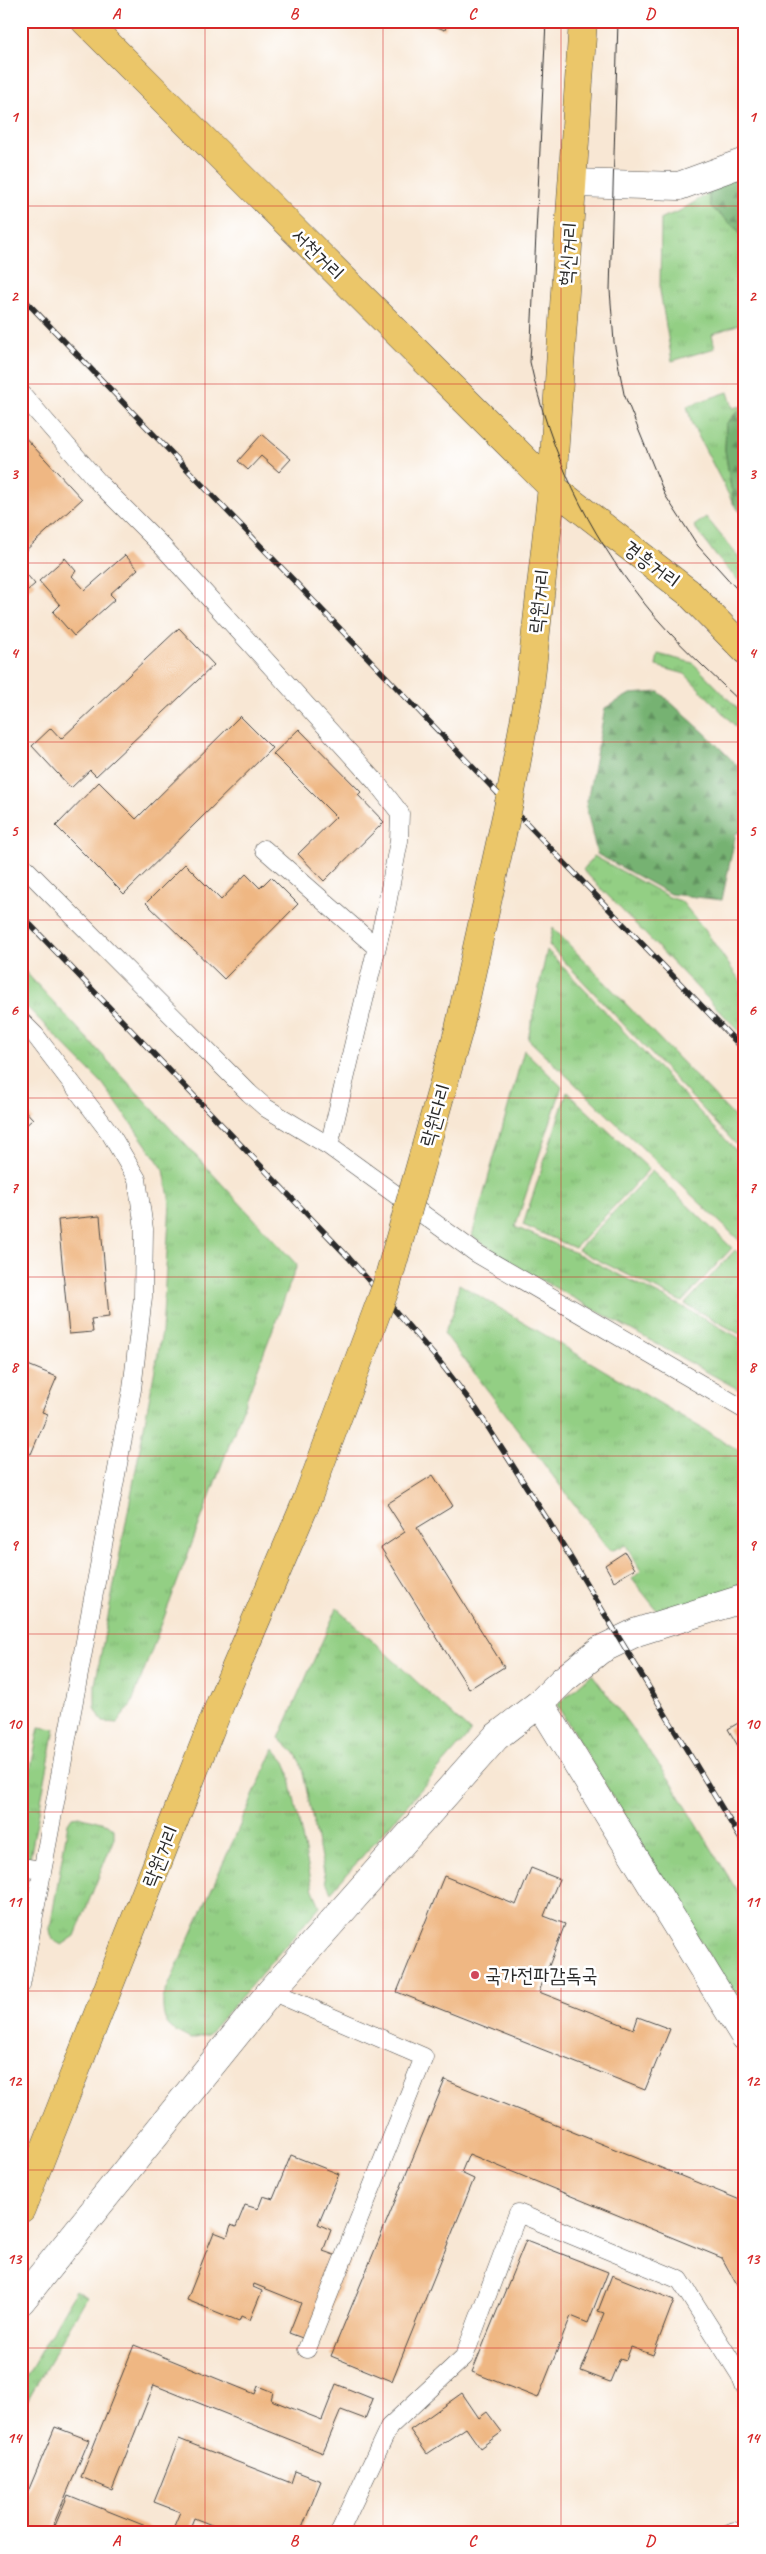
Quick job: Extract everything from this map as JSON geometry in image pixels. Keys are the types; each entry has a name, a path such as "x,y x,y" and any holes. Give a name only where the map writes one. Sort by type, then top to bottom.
{"main road":[{"name":"서천거리","path":"85,21 552,486"},
{"name":"혁신거리","path":"552,486 583,21"},
{"name":"경흥거리","path":"552,486 688,592 745,650"},
{"name":"락원거리","path":"525,714 552,486"},
{"name":"락원다리","path":"306,1505 386,1287 459,1028 496,863 525,714"},
{"name":"락원거리","path":"21,2209 221,1702 306,1505"}],"street":[{"path":"573,183 679,186 745,162"},
{"path":"21,2300 271,1991 496,1737 540,1703 593,1656 613,1643 637,1632 745,1598"},
{"path":"540,1703 745,2037"}],"lane":[{"path":"21,393 100,484 162,546 375,782 400,813 399,841 329,1146"},
{"path":"264,849 376,947"},
{"path":"21,864 266,1108 329,1146 476,1253 745,1410"},
{"path":"21,1021 35,1035 110,1133 137,1179 144,1229 144,1296 132,1389 21,1985"},
{"path":"21,1867 41,1870"},
{"path":"271,1991 424,2057 307,2349"},
{"path":"338,2533 389,2427 464,2357 518,2213 680,2280 740,2375 745,2388"}],"green space":[{"path":"745,175 745,247 739,231 711,207 708,194 720,183"},
{"path":"708,194 710,202 717,212 735,226 743,240 746,263 745,322 712,334 715,348 672,361 660,291 661,218 678,212"},
{"path":"728,392 733,408 742,406 726,424 725,450 734,505 692,424 687,406"},
{"path":"745,405 745,517 734,505 725,450 726,424"},
{"path":"706,517 745,565 745,588 716,556 694,526"},
{"path":"658,654 693,663 745,716 745,736 685,674 656,666"},
{"path":"659,692 706,734 745,773 745,832 736,833 722,900 670,894 597,854 586,807 605,708 630,694"},
{"path":"594,856 669,897 681,901 705,930 745,988 745,1037 583,870"},
{"path":"553,928 745,1128 745,1154 549,945"},
{"path":"547,950 745,1160 745,1246 528,1039"},
{"path":"21,967 297,1265 131,1705 117,1723 103,1722 95,1708 95,1685 162,1332 170,1203 164,1170 103,1084 21,1001"},
{"path":"524,1050 562,1087 515,1227 576,1253 685,1308 745,1341 745,1393 525,1271 472,1236"},
{"path":"567,1092 649,1169 575,1248 523,1225"},
{"path":"652,1171 732,1248 682,1302 578,1250"},
{"path":"735,1250 745,1259 745,1337 685,1304"},
{"path":"459,1284 745,1454 745,1587 660,1614 632,1579 641,1571 626,1545 610,1551 444,1333 453,1313"},
{"path":"337,1608 471,1732 331,1892 326,1881 301,1764 295,1753 279,1738"},
{"path":"592,1674 670,1780 745,1904 745,2015 557,1705"},
{"path":"39,1727 55,1729 29,1863 21,1861 21,1818"},
{"path":"274,1749 285,1762 288,1769 313,1890 320,1906 208,2035 191,2039 168,2025 165,2020 163,1998"},
{"path":"79,1816 108,1824 114,1829 114,1838 75,1936 62,1945 53,1938 50,1928 68,1823 72,1817"},
{"path":"76,2290 87,2297 21,2411 21,2385"}],"building":[{"path":"421,21 448,21 445,30"},
{"path":"21,433 82,499 24,552 21,548"},
{"path":"262,434 291,459 279,472 261,456 248,470 238,461"},
{"path":"125,555 138,569 110,594 115,599 74,636 53,612 60,605 39,581 65,558 76,571 72,576 85,590"},
{"path":"21,568 35,584 21,596"},
{"path":"179,628 214,665 96,776 90,770 71,788 32,746 51,728 61,739"},
{"path":"240,716 272,748 124,894 56,826 99,782 136,819"},
{"path":"299,729 361,792 358,795 384,822 324,881 298,854 336,817 273,754"},
{"path":"185,864 221,900 246,874 260,888 271,877 298,904 224,979 146,903"},
{"path":"21,1106 33,1119 21,1130"},
{"path":"100,1216 109,1317 91,1319 93,1332 69,1334 58,1220"},
{"path":"28,1365 57,1377 42,1412 48,1414 31,1454 21,1450 21,1375 23,1376"},
{"path":"433,1475 453,1506 417,1528 504,1667 469,1689 381,1548 405,1532 387,1504"},
{"path":"625,1552 635,1569 614,1581 605,1565"},
{"path":"745,1719 745,1758 728,1729"},
{"name":"국가전파감독국","path":"531,1868 559,1879 544,1916 565,1924 539,1992 634,2029 638,2017 670,2029 645,2090 397,1992 444,1876 516,1905"},
{"path":"445,2080 745,2202 745,2300 722,2258 469,2154 461,2173 474,2179 392,2381 331,2356"},
{"path":"291,2155 339,2174 318,2224 331,2230 323,2251 351,2261 318,2344 289,2333 301,2303 254,2284 253,2287 262,2291 250,2320 241,2316 239,2321 187,2300 214,2232 227,2237 231,2225 236,2227 245,2205 258,2209 263,2196 273,2199"},
{"path":"526,2240 608,2272 588,2323 571,2316 538,2398 472,2372"},
{"path":"612,2275 674,2300 653,2355 631,2347 626,2360 620,2358 610,2382 581,2371 604,2313 598,2311"},
{"path":"134,2345 255,2394 258,2386 273,2392 271,2400 322,2420 336,2384 373,2399 365,2419 341,2410 323,2453 154,2385 112,2490 81,2477"},
{"path":"462,2393 479,2418 487,2412 502,2432 480,2448 466,2428 427,2454 410,2430"},
{"path":"55,2427 89,2440 50,2533 21,2533 21,2508"},
{"path":"179,2439 291,2483 295,2471 321,2481 300,2533 232,2533 194,2518 188,2533 171,2533 180,2512 154,2502"},
{"path":"68,2495 163,2533 52,2533"}],"tram line":[{"path":"546,21 530,362 538,395 548,428 573,489 605,547 644,603 667,630 745,706"},
{"path":"618,21 610,290 614,342 624,394 665,495 698,546 745,598"}],"railway":[{"path":"21,296 745,1051"},
{"path":"21,915 349,1258 439,1361 477,1410 549,1522 745,1846"}],"place":[{"name":"국가전파감독국","path":"475,1975"}]}
